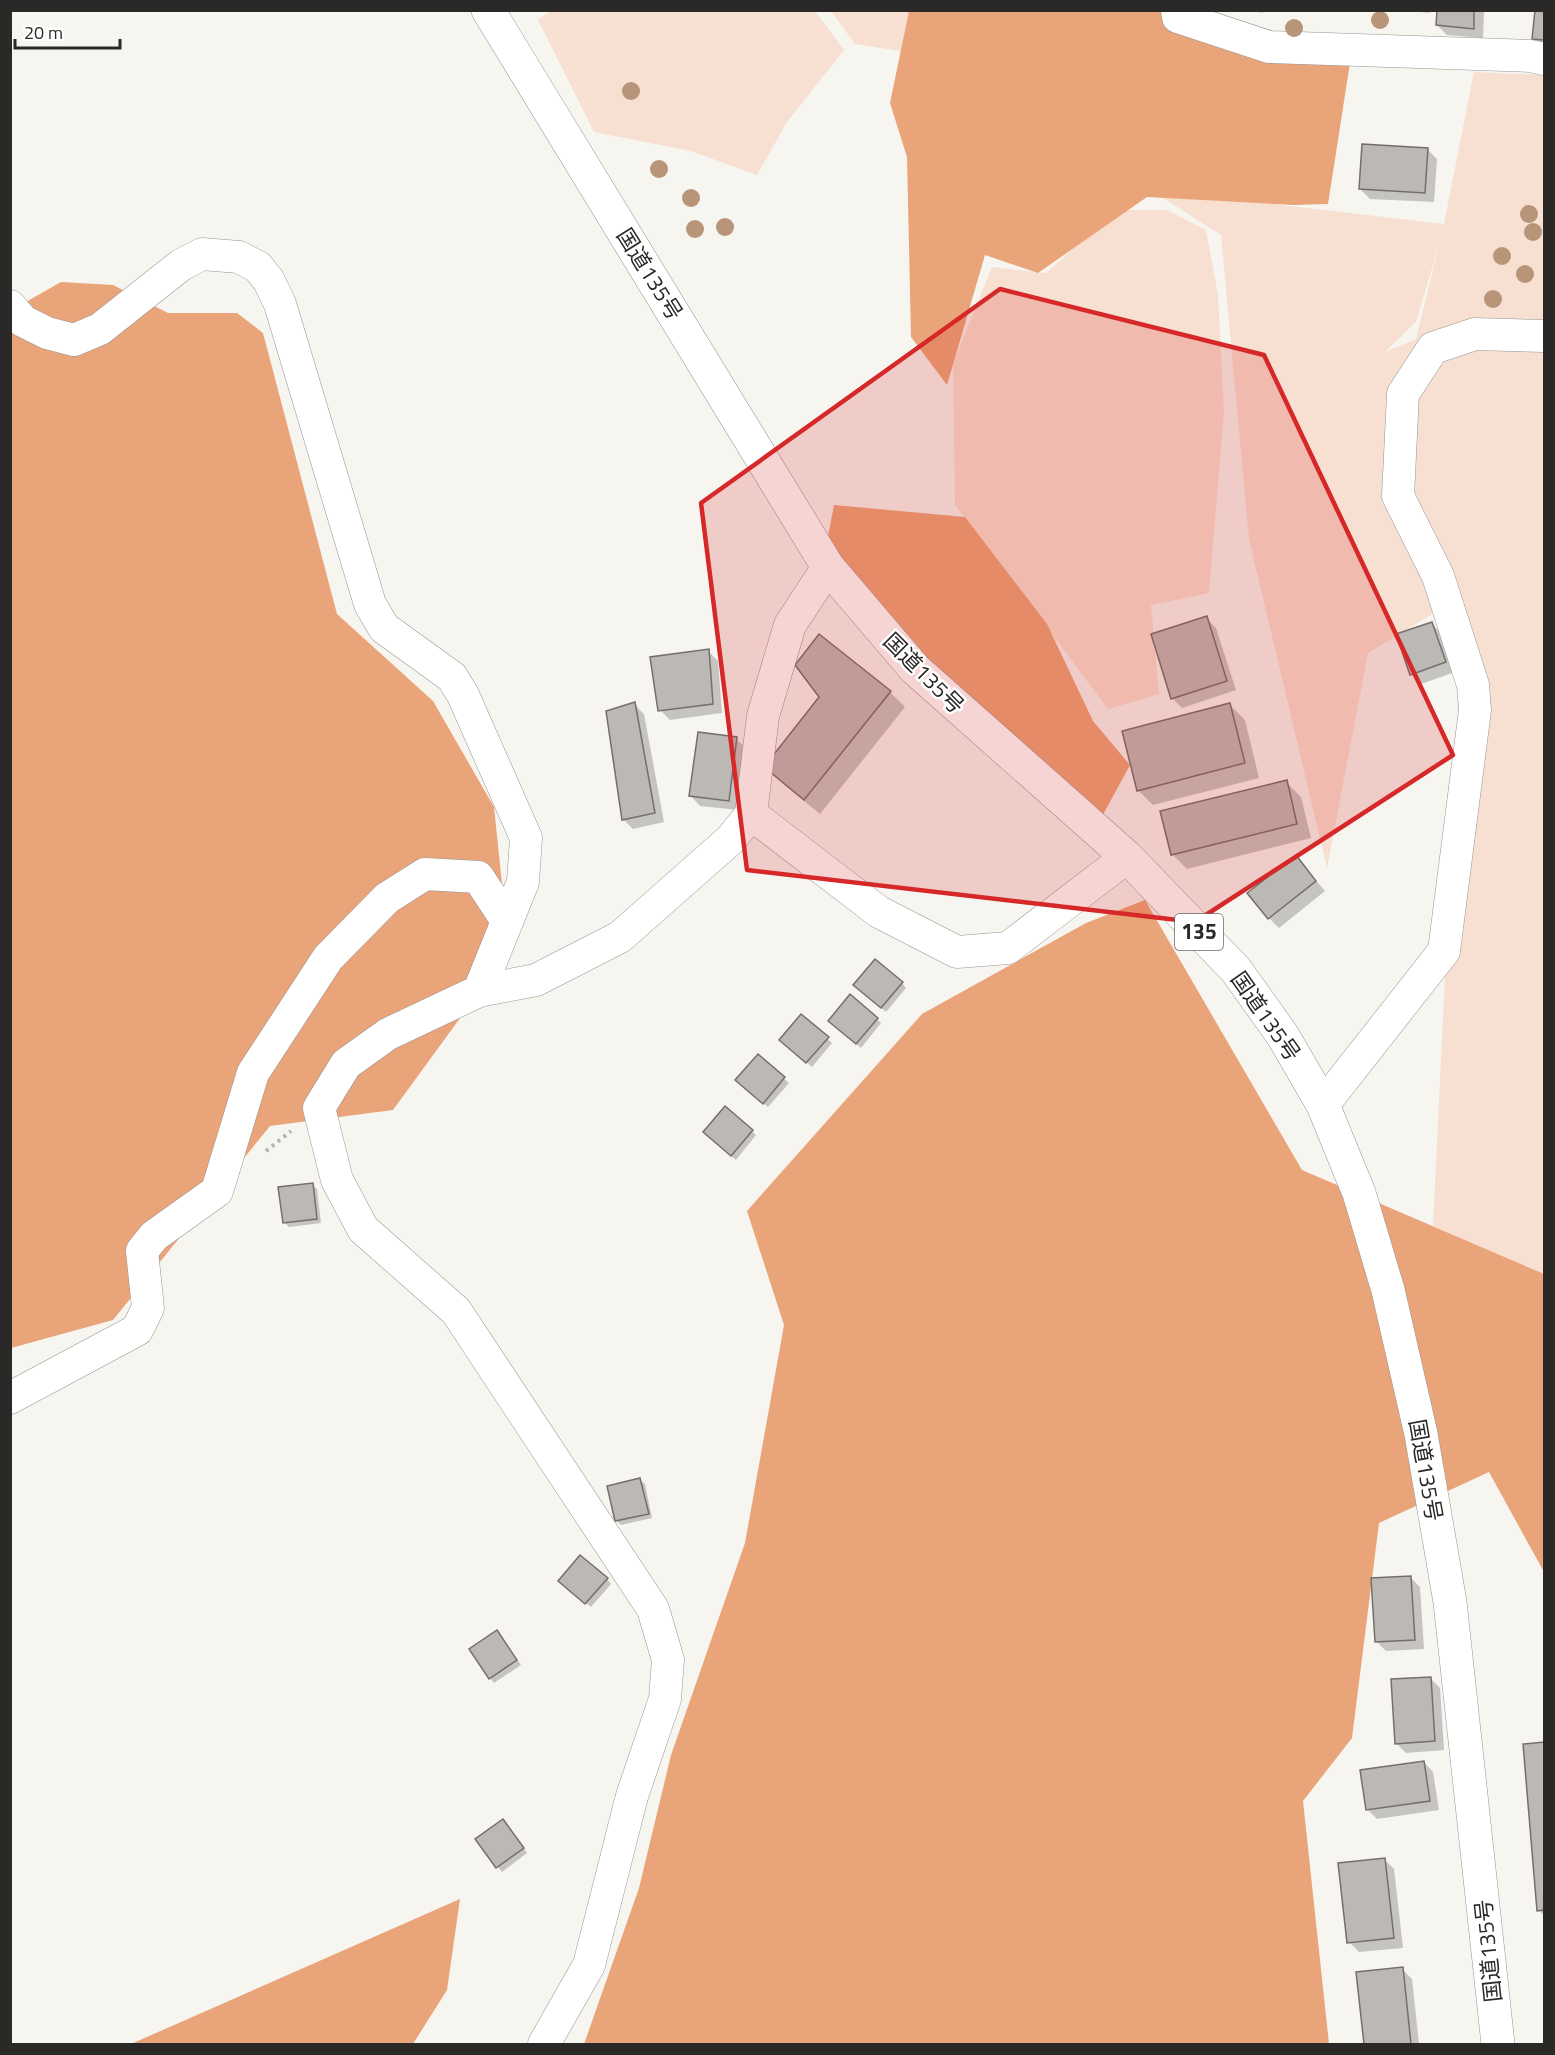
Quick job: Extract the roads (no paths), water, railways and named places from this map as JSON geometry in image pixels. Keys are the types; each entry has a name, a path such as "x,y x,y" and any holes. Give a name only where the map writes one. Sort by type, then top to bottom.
{"highway":[{"name":"国道135号","path":"488,10 828,567 915,669 1127,857 1236,970 1283,1036 1323,1105 1359,1193 1388,1290 1421,1434 1450,1602 1498,2044"}],"street":[{"path":"1177,10 1178,16 1269,47 1530,56 1545,59"},
{"path":"10,306 23,321 47,333 74,340 100,329 181,265 202,254 239,257 258,267 270,281 280,304 370,604 384,628 452,678 463,696 526,838 523,882 479,991"},
{"path":"1323,1105 1444,951 1475,710 1473,685 1438,576 1398,496 1403,394 1433,348 1475,334 1545,336"},
{"path":"544,2044 588,1965 632,1796 665,1699 668,1660 653,1609 456,1311 363,1229 337,1180 319,1108 346,1064 388,1034 479,991 536,980 620,938 731,839 751,814 763,716 790,625 828,567"},
{"path":"751,814 879,912 957,952 1008,948 1127,857"},
{"path":"10,1398 137,1330 148,1308 142,1251 154,1236 217,1191 253,1073 328,958 387,898 425,874 478,877 507,921"}]}
